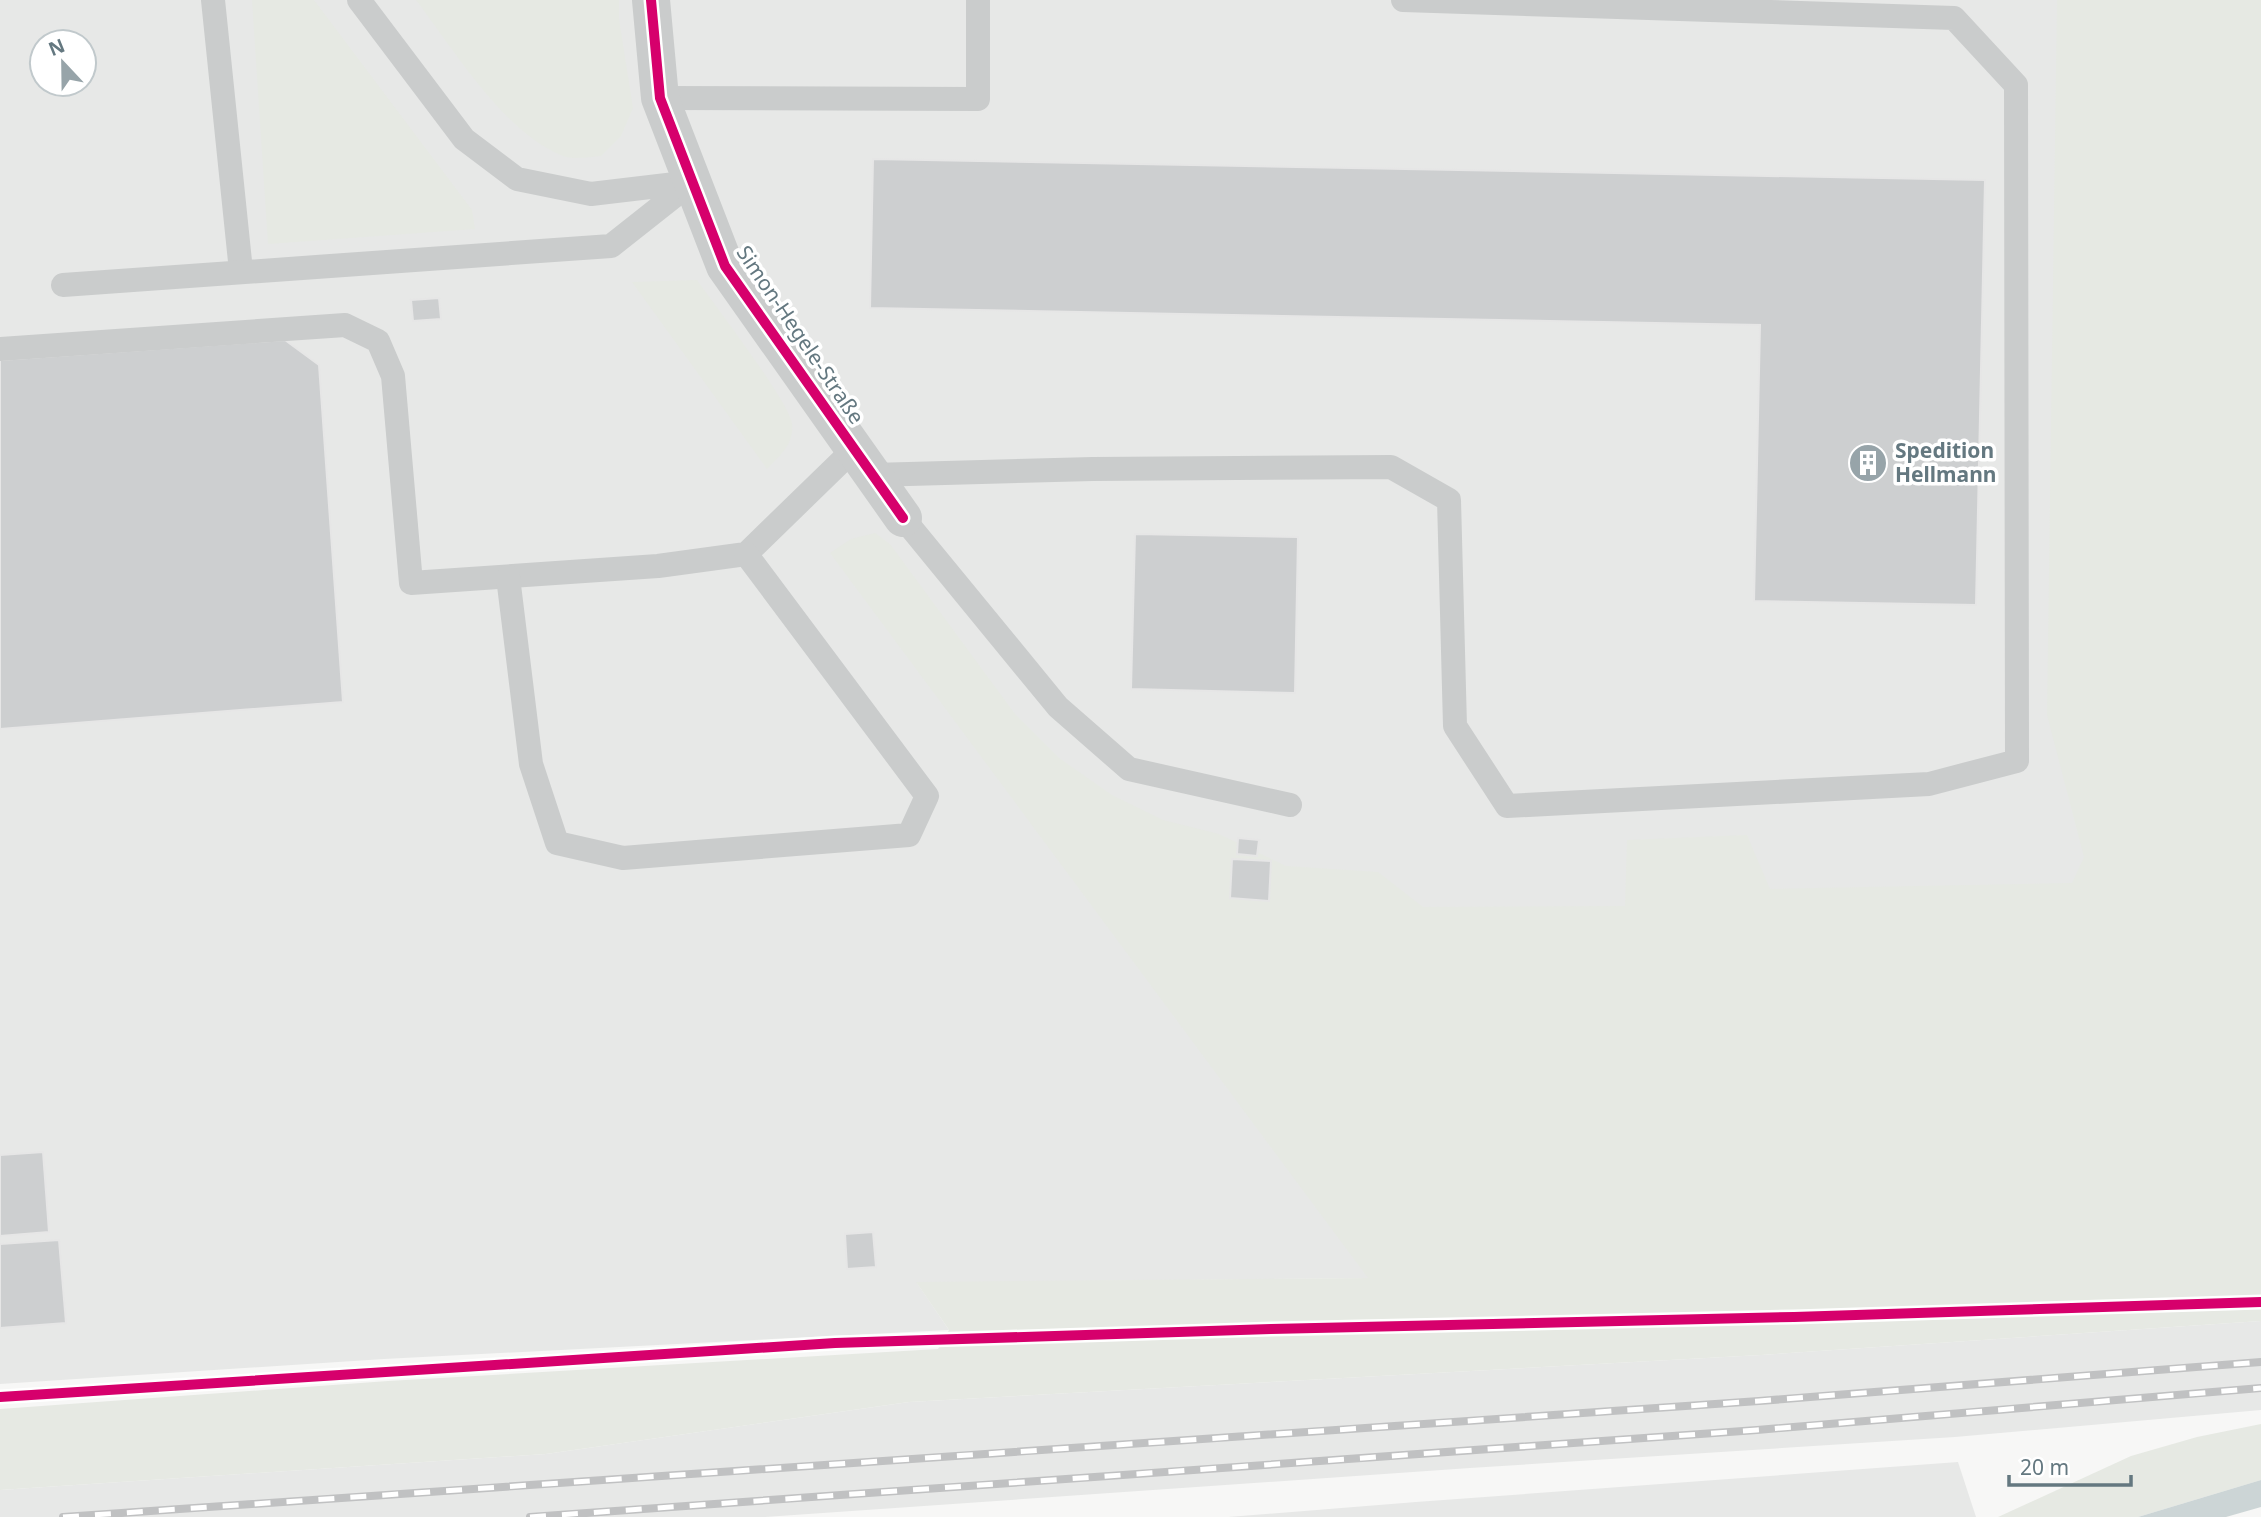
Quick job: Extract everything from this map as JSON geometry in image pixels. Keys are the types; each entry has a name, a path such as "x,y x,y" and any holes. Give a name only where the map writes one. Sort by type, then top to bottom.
{"street":[{"name":"Simon-Hegele-Straße","path":"651,0 660,98 725,266 903,518"}],"lane":[{"path":"214,0 241,271"},
{"path":"359,0 464,139 517,179 591,194 692,181"},
{"path":"660,98 978,99 978,0"},
{"path":"0,349 345,326 378,341 393,376 411,583 658,566 746,554 863,462 1093,469 1391,467 1449,500 1455,726 1507,806 1928,784 2017,761 2016,85 1954,18 1403,0"},
{"path":"62,285 611,246 692,181"},
{"path":"903,518 1058,707 1129,769 1290,805"},
{"path":"508,577 531,764 557,843 623,858 909,835 927,796 746,554"}],"shaded area":[{"path":"0,0 2101,0 2124,873 1368,1278 917,1283 949,1330 384,1359 0,1384"},
{"path":"252,0 314,0 472,210 475,229 268,244"},
{"path":"416,0 619,0 619,19 633,108 621,136 601,156 567,157 541,145 520,129 482,88"},
{"path":"2057,0 2261,0 2261,1321 1761,1355 909,1402 546,1454 0,1490 0,1409 388,1381 938,1349 949,1330 916,1282 1368,1278 830,553 851,539 875,533 890,544 1015,714 1059,758 1112,795 1163,820 1219,834 1286,866 1378,872 1423,907 1625,906 1627,840 1747,835 1770,889 2072,883 2084,857 2047,715"},
{"path":"697,280 766,376 788,413 792,424 791,438 767,469 632,282"},
{"path":"2261,1321 2261,1410 1955,1437 765,1517 0,1517 0,1490 546,1454 909,1402 1761,1355"},
{"path":"2261,1424 2261,1480 2138,1517 1998,1517 2131,1456 2197,1437"},
{"path":"1958,1462 1976,1517 1228,1517 1416,1502"},
{"path":"2261,1480 2261,1507 2226,1517 2138,1517"}],"building":[{"name":"Spedition Hellmann","path":"873,159 1985,180 1976,605 1754,601 1760,325 870,308"},
{"path":"439,298 441,319 413,321 411,300"},
{"path":"285,340 319,365 343,702 0,729 0,360"},
{"path":"1135,534 1298,537 1295,693 1131,689"},
{"path":"1238,838 1259,840 1257,856 1237,854"},
{"path":"1232,859 1271,861 1269,901 1230,898"},
{"path":"43,1152 49,1232 0,1236 0,1155"},
{"path":"873,1232 876,1267 847,1269 845,1234"},
{"path":"59,1240 66,1323 0,1328 0,1244"}],"railway":[{"path":"63,1517 1759,1401 2261,1362"},
{"path":"530,1517 1757,1430 2261,1388"}],"cycle path":[{"path":"651,0 660,98 725,266 903,518"},
{"path":"0,1397 835,1343 2261,1302"}],"place":[{"name":"Spedition Hellmann","path":"1868,463"}]}
